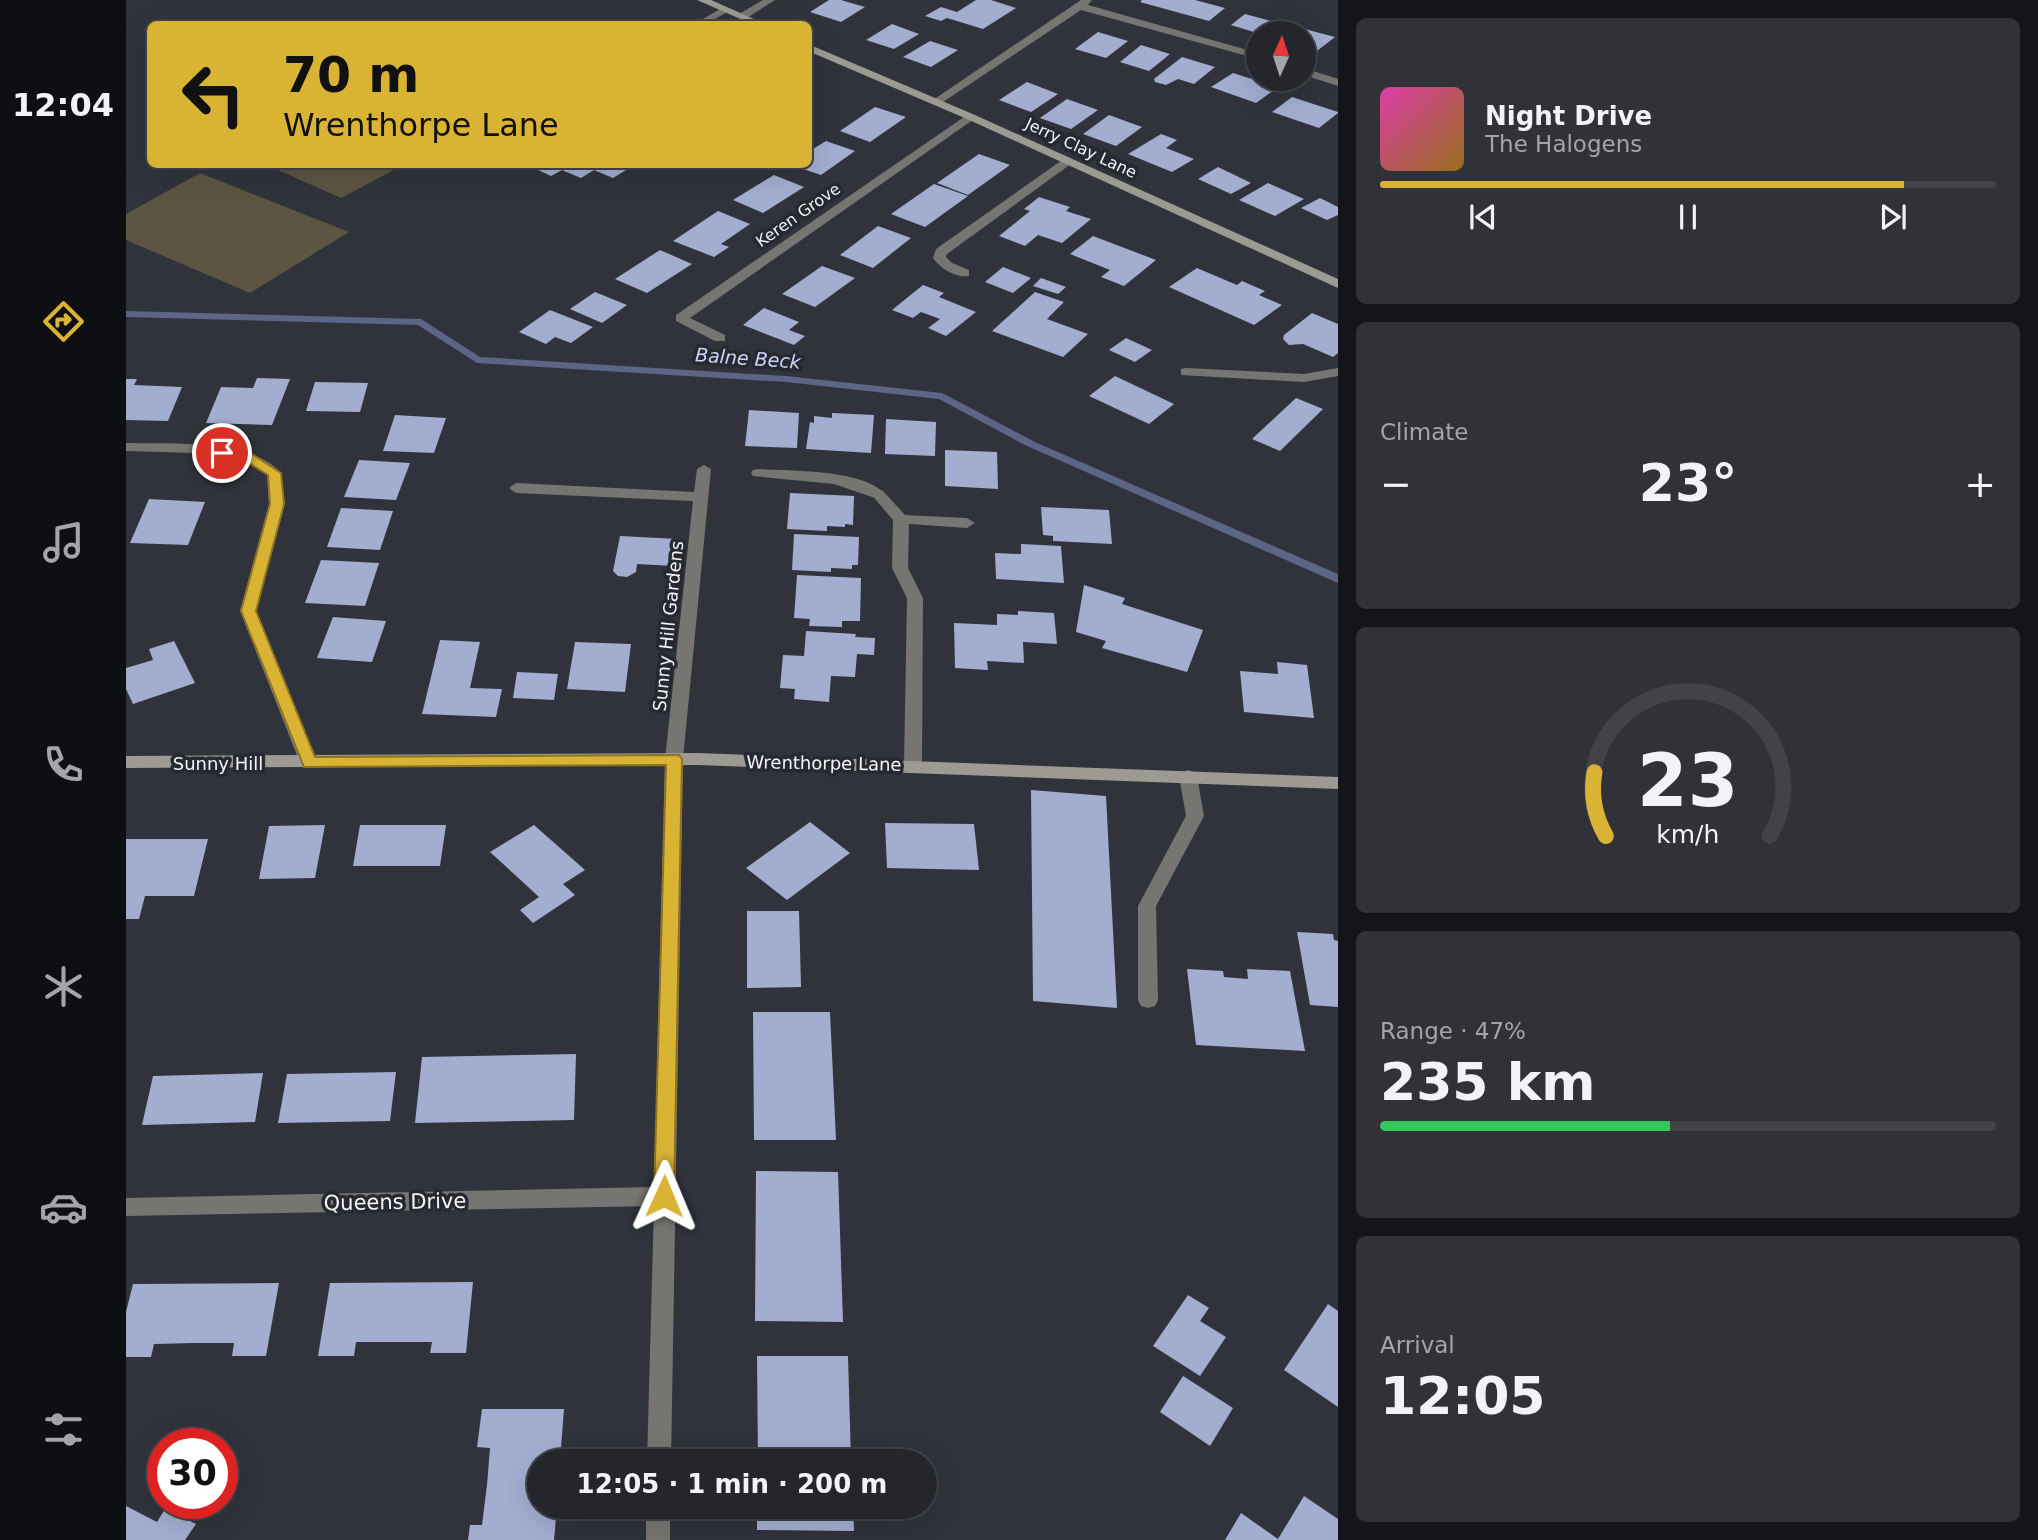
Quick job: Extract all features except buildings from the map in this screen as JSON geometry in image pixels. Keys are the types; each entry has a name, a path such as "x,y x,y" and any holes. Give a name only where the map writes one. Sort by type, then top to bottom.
{"street":[{"path":"702,0 754,21"},
{"path":"743,16 770,0"},
{"path":"936,103 1084,3 1246,52"},
{"path":"705,21 726,10"},
{"name":"Jerry Clay Lane","path":"812,49 971,117 1338,284"},
{"path":"1316,75 1338,82"},
{"name":"Keren Grove","path":"720,338 681,318 971,117"},
{"path":"964,273 947,266 939,258 941,252 1069,161"},
{"path":"1186,372 1304,378 1338,372"},
{"path":"126,447 196,449 247,456 274,473 277,504 248,611 309,763"},
{"name":"Sunny Hill Gardens","path":"674,759 704,469"},
{"path":"758,474 840,479 861,485 878,494 901,519 900,568 915,598 913,765"},
{"path":"516,488 701,497"},
{"path":"901,519 967,523"},
{"path":"659,1449 674,759"},
{"name":"Wrenthorpe Lane","path":"309,763 674,759 913,765 1338,783"},
{"name":"Sunny Hill","path":"126,762 309,763"},
{"path":"1148,1000 1147,906 1195,816 1188,776"},
{"name":"Queens Drive","path":"126,1207 664,1196"},
{"path":"658,1519 658,1540"}],"shaded area":[{"path":"274,168 397,168 341,198"},
{"path":"200,173 349,232 250,293 126,240 126,214"}],"waterway":[{"name":"Balne Beck","path":"126,314 421,322 477,360 786,379 942,396 1031,444 1338,579"}],"route":[{"path":"222,453 247,456 274,473 277,504 248,611 309,763 674,759 664,1196"}]}
